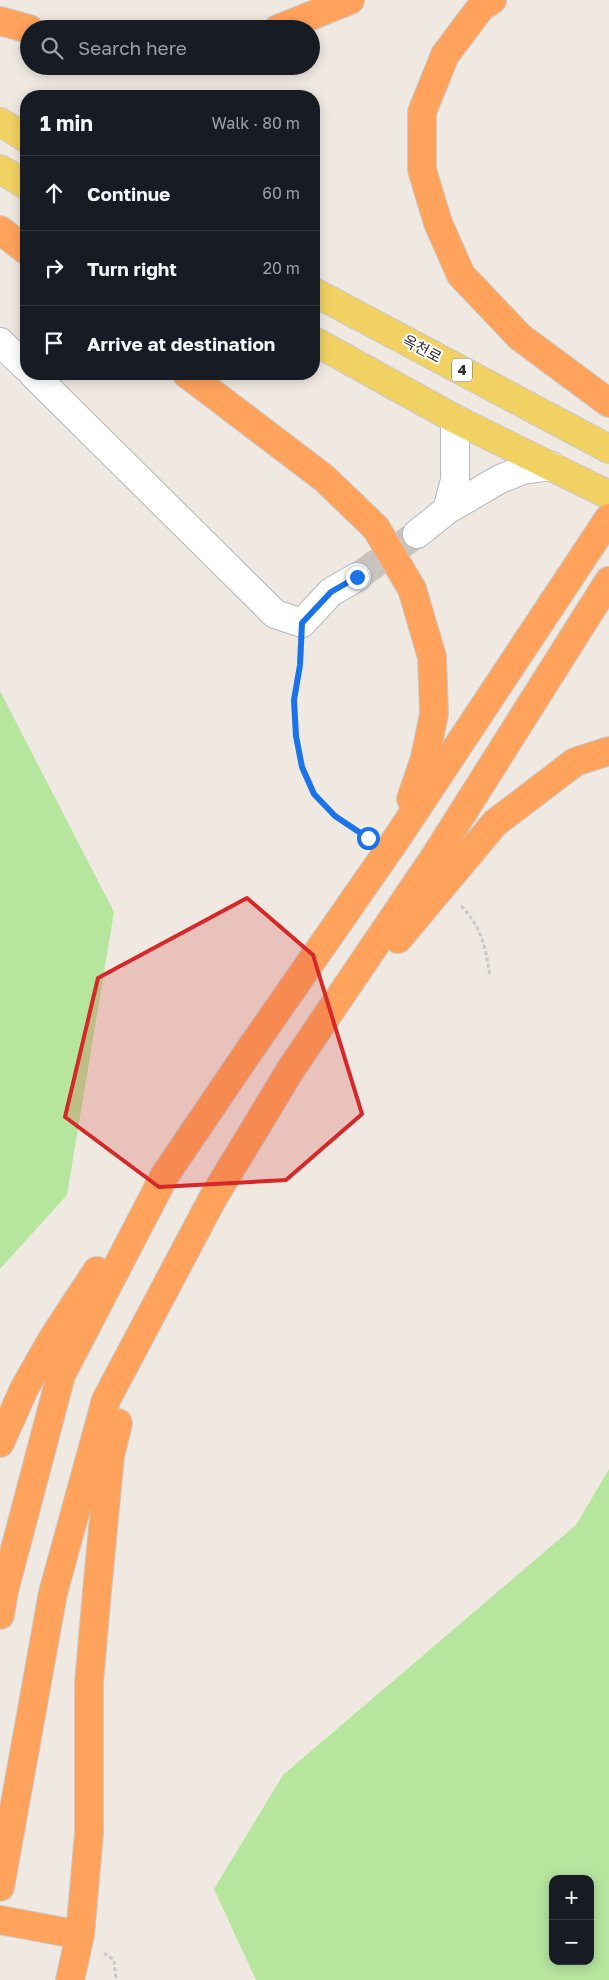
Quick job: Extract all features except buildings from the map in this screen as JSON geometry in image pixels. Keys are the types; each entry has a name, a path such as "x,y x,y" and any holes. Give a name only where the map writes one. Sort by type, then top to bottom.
{"highway":[{"path":"300,20 350,0"},
{"path":"492,0 481,7 445,55 422,112 422,170 438,223 462,275 520,336 609,403"},
{"path":"0,21 20,27"},
{"path":"0,230 20,245"},
{"path":"195,380 324,478 376,528 412,589 432,657 434,714 425,758 397,838"},
{"path":"0,1615 4,1591 61,1375 170,1167 254,1042 397,838 609,518"},
{"path":"0,1884 53,1593 106,1400 213,1198 291,1069 436,855 609,581"},
{"path":"291,1069 495,823 575,762 609,751"},
{"path":"0,1442 24,1389 53,1338 97,1272 130,1242"},
{"path":"70,1980 80,1935 89,1833 89,1683 109,1466 142,1332"},
{"path":"0,1920 80,1935"}],"main road":[{"path":"0,122 20,134"},
{"path":"0,169 20,181"},
{"name":"옥천로","path":"320,295 609,449"},
{"path":"320,344 455,419 609,495"}],"street":[{"path":"0,342 20,362"},
{"path":"39,380 275,614 302,623 331,592 357,577"},
{"path":"447,510 455,480 455,419"},
{"path":"417,534 447,510 500,479 523,470 552,466"}],"path":[{"path":"302,623 300,665 294,700 296,736 302,767 314,794 335,816 368,838"},
{"path":"459,904 472,917 486,948 490,978"}],"highlighted area":[{"path":"247,898 313,955 362,1114 286,1180 159,1187 65,1117 98,978"}],"green space":[{"path":"0,691 114,912 67,1195 0,1269"},
{"path":"609,1469 609,1980 256,1980 214,1889 283,1775 576,1525"}],"tunnel":[{"path":"357,577 417,534"}],"route":[{"path":"357,577 331,592 302,623 300,665 294,700 296,736 302,767 314,794 335,816 368,838"}]}
